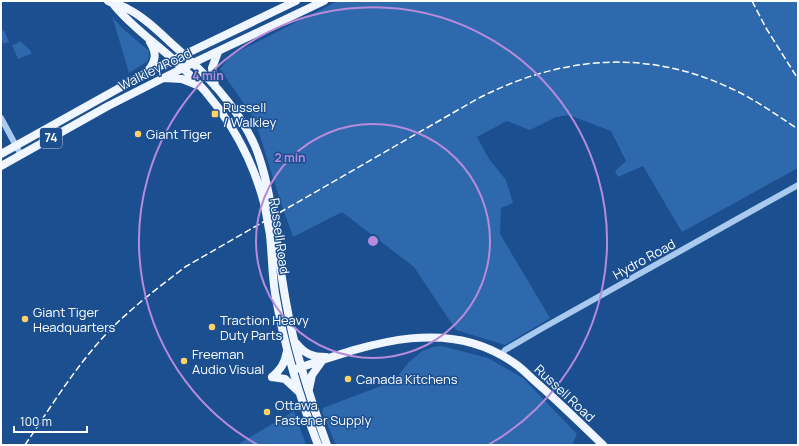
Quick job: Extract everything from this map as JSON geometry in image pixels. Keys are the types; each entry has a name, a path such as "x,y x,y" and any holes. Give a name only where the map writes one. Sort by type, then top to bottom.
{"main road":[{"name":"Walkley Road","path":"1,154 148,72 296,1"},
{"name":"Walkley Road","path":"1,166 88,117 163,78 324,1"},
{"name":"Russell Road","path":"111,2 128,8 185,55 216,86 235,111 251,138 263,169 268,206 293,338 302,368"},
{"name":"Russell Road","path":"111,2 122,15 183,68 222,112 244,147 268,206"},
{"path":"146,37 153,47 156,58 148,72"},
{"path":"216,86 212,68 218,52"},
{"path":"163,78 182,79 200,86"},
{"name":"Russell Road","path":"273,234 275,290 293,370 387,342 406,338 428,337 466,341 482,346 515,363 548,392 603,445"},
{"path":"293,338 301,349 308,355 332,358"},
{"path":"287,348 283,365 272,377 285,380 300,393"},
{"path":"309,394 312,375 322,361"},
{"path":"302,368 309,394 327,445"},
{"path":"293,370 318,445"}],"street":[{"path":"1,118 21,155"},
{"name":"Hydro Road","path":"502,355 505,350 541,329 798,185"}],"shaded area":[{"path":"338,1 798,1 798,168 682,232 643,166 618,177 615,171 626,161 611,131 569,115 556,117 530,130 507,121 477,137 489,159 506,180 513,203 501,208 500,234 550,318 505,345 456,330 414,267 342,212 293,237 255,120 220,69 231,55"},
{"path":"112,16 121,27 149,51 148,61 129,73"},
{"path":"4,30 9,42 4,44 1,38 1,31"},
{"path":"20,41 31,51 31,54 18,59 12,45"},
{"path":"442,346 488,358 523,378 577,434 572,445 336,445 322,412 323,408 394,381 408,363 422,351 433,347"},
{"path":"294,411 306,445 237,445"}],"railway":[{"path":"752,1 766,28 798,79"},
{"path":"25,445 69,380 98,343 128,313 185,267 477,99 508,85 538,74 570,66 601,63 633,63 664,67 696,75 737,91 798,129"}],"place":[{"name":"Russell / Walkley","path":"215,114"},
{"name":"Giant Tiger","path":"138,134"},
{"name":"Giant Tiger Headquarters","path":"25,319"},
{"name":"Traction Heavy Duty Parts","path":"212,327"},
{"name":"Freeman Audio Visual","path":"184,361"},
{"name":"Canada Kitchens","path":"348,379"},
{"name":"Ottawa Fastener Supply","path":"267,412"}]}
